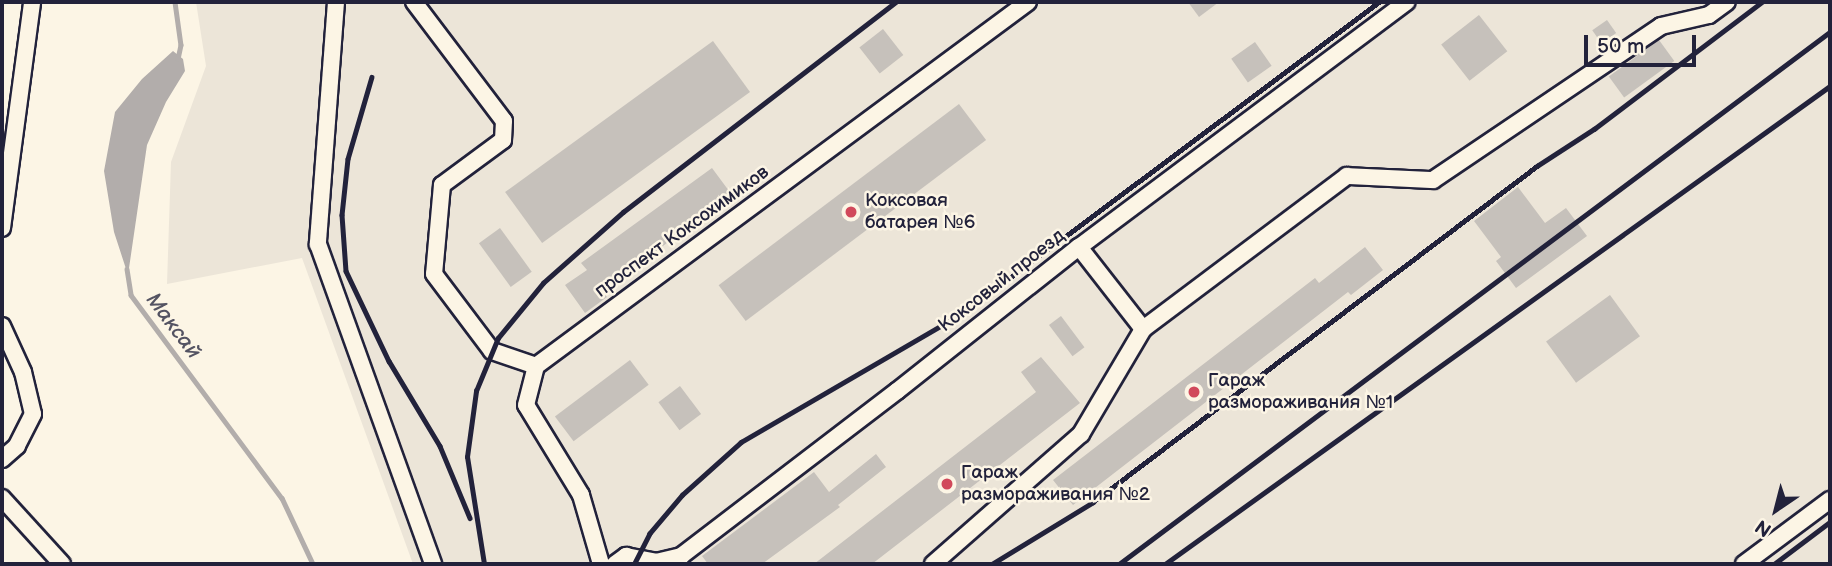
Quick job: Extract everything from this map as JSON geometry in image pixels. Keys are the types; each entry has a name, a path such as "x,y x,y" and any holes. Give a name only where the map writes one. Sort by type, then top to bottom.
{"street":[{"path":"2,228 32,2"},
{"path":"336,2 318,244 433,564"},
{"path":"414,2 504,121 503,140 442,185 435,274 492,351 536,366 526,405 581,495 601,564"},
{"name":"проспект Коксохимиков","path":"536,366 1028,2"},
{"name":"Коксовый проезд","path":"615,564 626,556 656,562 681,556 897,391 1079,247 1408,2"},
{"path":"933,564 1081,434 1143,329 1347,176 1433,180 1661,26 1709,15 1727,2"},
{"path":"1079,247 1143,329"},
{"path":"2,326 23,372 33,414 18,446 2,459"},
{"path":"2,498 62,564"},
{"path":"1744,564 1830,500"}],"shaded area":[{"path":"196,2 1830,2 1830,564 413,564 302,258 167,284 171,162 206,66"},
{"path":"173,51 183,59 185,71 166,102 147,145 128,275 114,232 104,171 115,112 142,79"}],"building":[{"path":"1188,2 1219,2 1199,17"},
{"path":"1479,15 1507,51 1469,81 1441,45"},
{"path":"1607,20 1616,33 1601,43 1592,30"},
{"path":"883,29 903,55 880,73 859,47"},
{"path":"1659,40 1674,61 1624,97 1609,76"},
{"path":"713,41 750,92 542,243 505,192"},
{"path":"1255,42 1272,66 1248,82 1231,59"},
{"name":"Коксовая батарея №6","path":"959,104 986,140 746,321 719,285"},
{"path":"712,168 732,195 602,291 607,297 585,313 565,285 587,270 581,263"},
{"path":"1518,187 1545,223 1566,208 1587,236 1516,288 1496,261 1501,257 1474,221"},
{"path":"500,228 532,272 511,287 479,243"},
{"name":"Гараж размораживания №1","path":"1365,247 1383,270 1351,295 1348,292 1073,505 1053,480 1315,278 1319,283"},
{"path":"1610,295 1640,336 1576,383 1546,341"},
{"path":"1061,316 1084,347 1072,356 1049,325"},
{"name":"Гараж размораживания №2","path":"1041,357 1080,403 872,564 814,564 1036,392 1021,372"},
{"path":"630,360 649,385 574,441 555,417"},
{"path":"680,386 701,414 680,430 658,402"},
{"path":"876,454 886,467 838,505 840,507 762,564 708,564 702,556 814,472 829,492"}],"waterway":[{"name":"Максай","path":"175,2 181,45 178,59"},
{"name":"Максай","path":"127,269 131,295 282,498 313,564"}],"railway":[{"path":"484,564 467,457 476,391 498,338 543,283 623,212 896,2"},
{"path":"634,564 649,534 682,495 741,442 964,312 1379,2"},
{"path":"992,564 1093,502 1537,166 1594,129 1762,2"},
{"path":"1119,564 1830,32"},
{"path":"372,77 348,159 342,215 346,271 389,361 440,446 470,518"},
{"path":"1165,564 1830,86"},
{"path":"1774,564 1830,522"}],"place":[{"name":"Коксовая батарея №6","path":"851,212"},
{"name":"Гараж размораживания №1","path":"1194,392"},
{"name":"Гараж размораживания №2","path":"947,484"}]}
